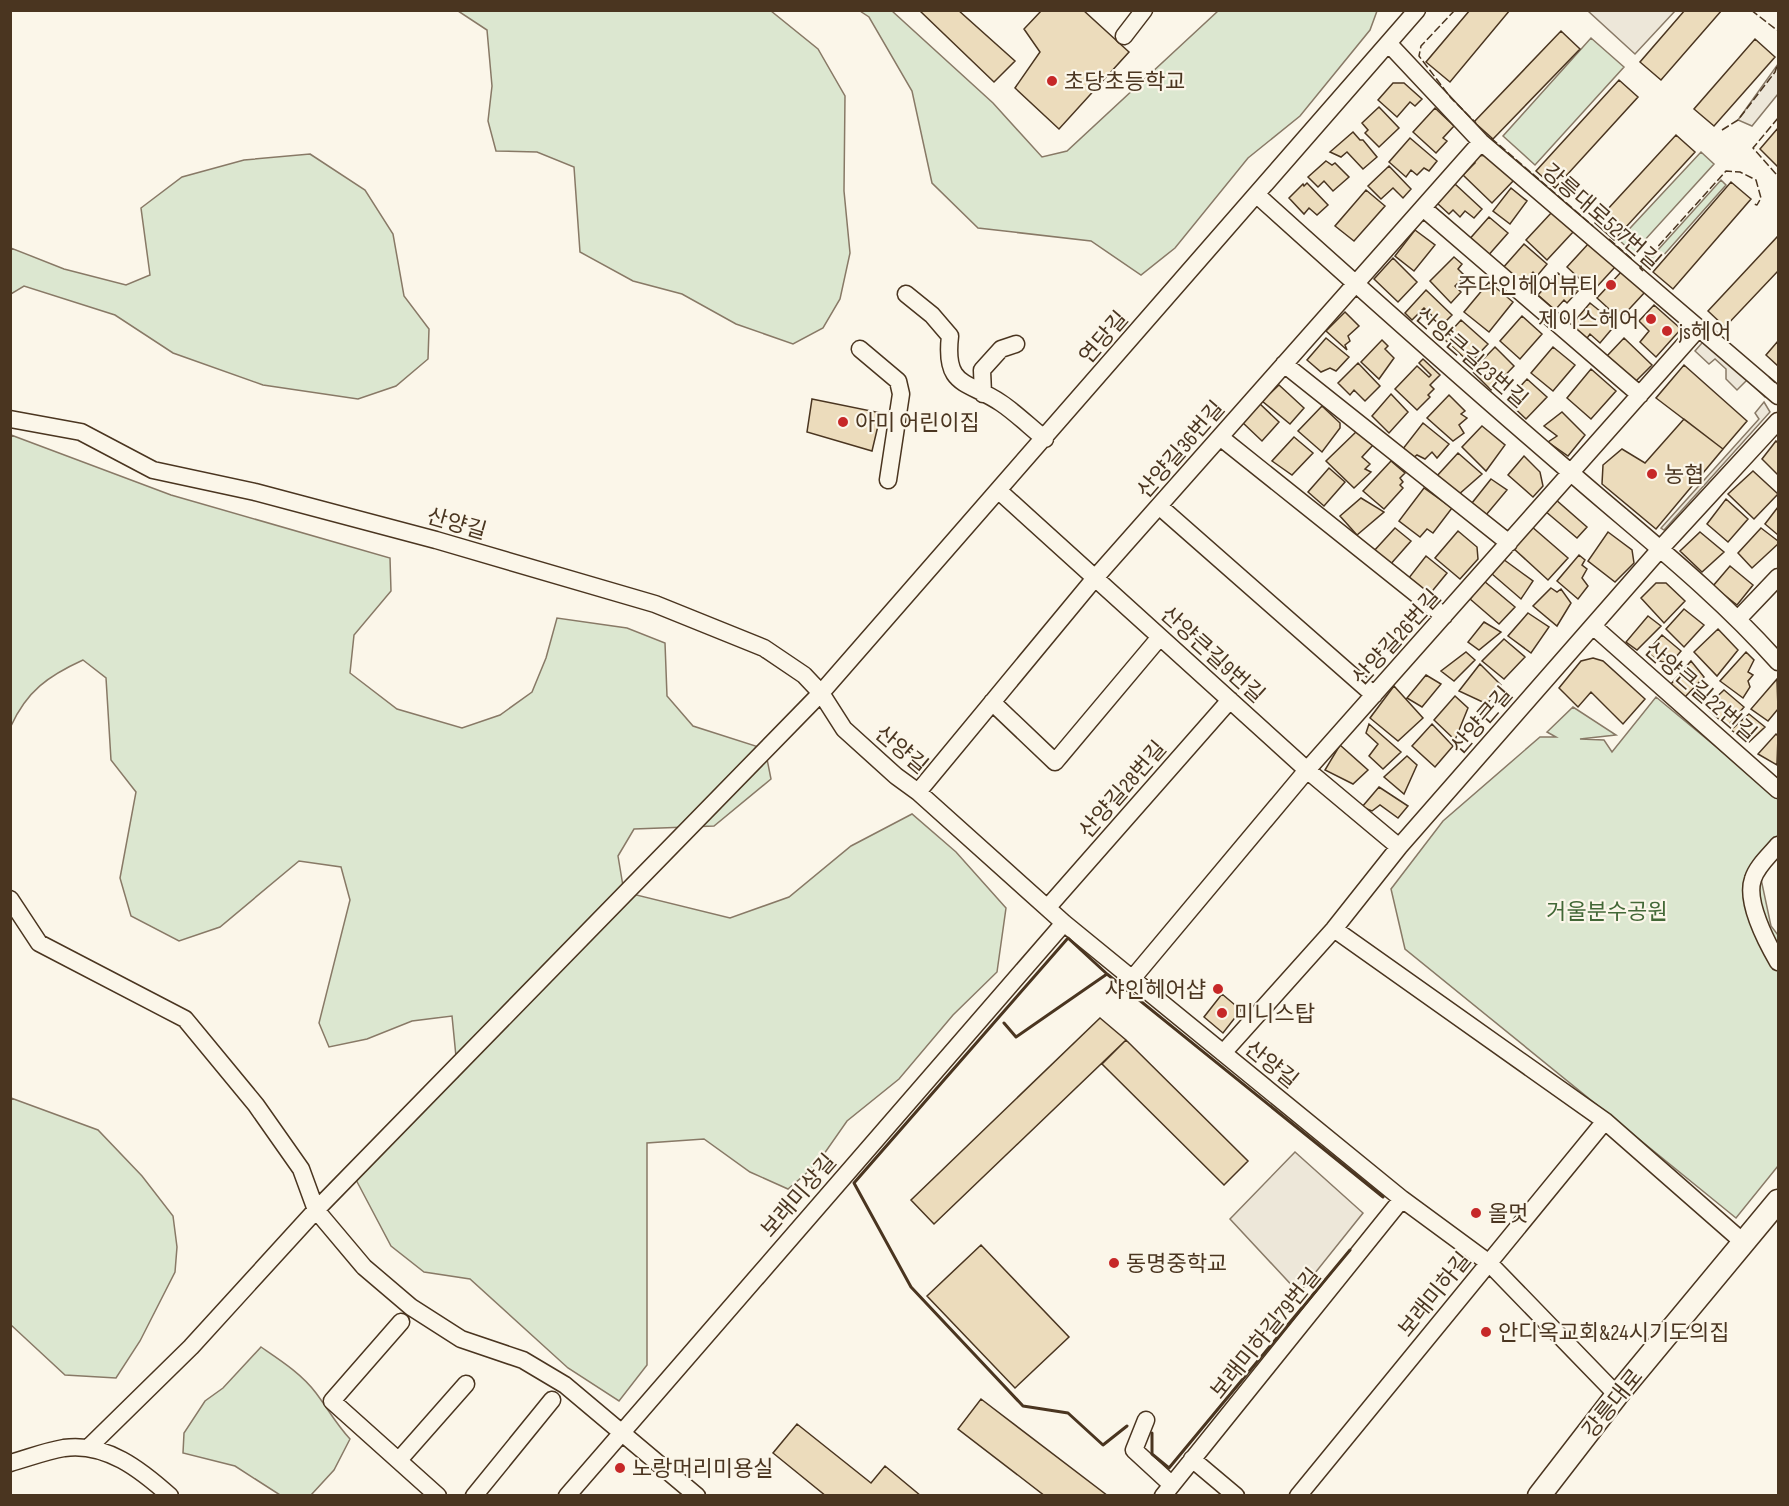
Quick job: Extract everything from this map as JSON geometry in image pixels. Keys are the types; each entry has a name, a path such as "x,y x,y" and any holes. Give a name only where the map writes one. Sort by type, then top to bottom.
{"street":[{"path":"1124,36 1144,10"},
{"name":"연당길","path":"88,1448 191,1347 316,1210 821,693 1417,10"},
{"name":"강릉대로527번길","path":"1389,44 1481,142 1779,396"},
{"name":"산양길36번길","path":"918,792 1095,578 1481,142"},
{"name":"산양큰길23번길","path":"1257,195 1571,473 1661,548 1739,618 1779,662"},
{"path":"1423,208 1640,395"},
{"path":"906,294 932,315 950,336 948,359 962,384 1000,402 1045,439"},
{"name":"산양길26번길","path":"1132,979 1307,770 1698,329"},
{"path":"983,394 982,370 1001,349 1016,344"},
{"path":"860,349 898,381 901,394 888,480"},
{"path":"1284,364 1509,543"},
{"name":"산양길","path":"10,419 81,432 153,470 255,492 436,540 655,604 764,648 804,675 821,693 844,729 1064,923 1402,1199 1489,1263 1617,1395"},
{"name":"산양큰길","path":"1223,1053 1334,929 1399,848 1661,548 1779,421"},
{"path":"1220,437 1444,616"},
{"name":"산양큰길9번길","path":"999,491 1307,770 1399,848"},
{"path":"1159,506 1374,696"},
{"path":"1739,618 1779,577"},
{"name":"산양큰길22번길","path":"1594,627 1779,790"},
{"path":"992,702 1055,762 1160,637"},
{"name":"산양길28번길","path":"1048,908 1230,700"},
{"path":"1779,845 1752,880 1763,938 1779,962"},
{"path":"10,899 39,943 185,1019 256,1105 301,1169 316,1210 364,1268 411,1307 461,1339 523,1360 565,1385 697,1496"},
{"name":"보래미상길","path":"567,1496 1064,923"},
{"path":"1334,929 1605,1121 1743,1242"},
{"name":"보래미하길","path":"1298,1496 1605,1121"},
{"name":"보래미하길79번길","path":"1168,1490 1402,1199"},
{"name":"강릉대로","path":"1539,1496 1617,1395 1779,1201"},
{"path":"401,1322 332,1401 438,1496"},
{"path":"399,1460 466,1384"},
{"path":"474,1496 552,1400"},
{"path":"1146,1420 1134,1450 1168,1490"},
{"path":"10,1463 65,1448 88,1448 107,1452 119,1458 170,1496"},
{"path":"1192,1459 1236,1496"}],"green space":[{"path":"458,11 771,11 818,49 845,96 844,191 850,253 840,299 823,328 793,344 736,324 682,294 633,281 580,252 574,167 537,152 496,151 488,121 492,86 487,30"},
{"path":"860,11 892,11 993,103 1042,157 1067,151 1218,11 1377,11 1370,30 1300,116 1248,158 1175,248 1141,275 1091,241 978,228 932,183 912,91 869,17"},
{"path":"1591,38 1624,67 1535,165 1503,136"},
{"path":"1701,152 1714,164 1633,253 1619,240"},
{"path":"310,154 365,190 393,234 404,296 429,329 428,359 396,386 358,399 263,385 173,353 115,315 24,286 11,294 11,248 64,269 126,285 150,275 141,208 182,177 244,160"},
{"path":"1721,180 1726,185 1654,266 1648,261"},
{"path":"11,435 171,495 390,558 391,591 354,635 350,673 397,709 462,728 500,715 532,692 546,658 557,618 627,628 665,643 667,696 693,726 765,749 771,779 714,826 634,829 618,856 624,892 730,918 789,897 851,846 912,814 956,852 1006,908 997,972 953,1015 899,1079 847,1121 817,1164 788,1189 750,1172 704,1139 647,1143 647,1365 619,1401 568,1368 470,1279 424,1272 391,1246 354,1176 422,1105 458,1077 452,1016 412,1021 367,1039 329,1047 319,1023 350,900 341,867 299,861 220,927 179,941 131,916 120,878 136,792 111,760 106,678 83,660 59,672 40,686 24,703 11,726"},
{"name":"거울분수공원","path":"1656,697 1778,798 1778,852 1761,879 1771,926 1778,935 1778,1166 1736,1218 1405,949 1391,889 1443,821 1540,737 1556,737 1547,732 1573,707 1616,735 1580,739 1604,740 1612,752"},
{"path":"11,1098 98,1130 142,1176 173,1216 177,1247 175,1272 140,1341 116,1378 65,1375 11,1325"},
{"path":"261,1347 304,1380 350,1439 334,1470 311,1495 280,1495 235,1466 183,1453 184,1433 205,1401 223,1388"}],"shaded area":[{"path":"1588,11 1675,11 1635,54"},
{"path":"1778,64 1778,94 1752,126 1738,120"},
{"path":"1708,336 1768,390 1765,397 1747,380 1737,390 1726,379 1726,369 1715,359 1709,364 1695,351"},
{"path":"1764,402 1770,412 1664,530 1661,528 1759,419 1755,413"},
{"path":"1295,1152 1363,1213 1299,1293 1230,1219"}],"building":[{"path":"919,10 958,10 1015,61 994,82"},
{"path":"1042,10 1083,10 1129,52 1059,129 1015,88 1040,52 1024,29"},
{"path":"1470,10 1510,10 1450,82 1426,62"},
{"path":"1685,10 1722,10 1661,80 1640,62"},
{"path":"1561,31 1580,49 1493,139 1474,122"},
{"path":"1755,39 1775,57 1714,126 1694,109"},
{"path":"1619,80 1638,97 1555,188 1536,171"},
{"path":"1393,83 1404,83 1422,99 1415,106 1410,102 1397,117 1378,100"},
{"path":"1379,107 1399,128 1379,147 1365,133 1368,130 1362,123"},
{"path":"1435,108 1454,126 1443,138 1447,141 1436,153 1413,132"},
{"path":"1778,128 1778,167 1760,149"},
{"path":"1353,132 1377,157 1363,169 1347,152 1341,157 1330,152"},
{"path":"1676,135 1695,152 1614,240 1595,223"},
{"path":"1410,138 1437,161 1429,171 1424,168 1417,175 1411,170 1406,177 1389,162"},
{"path":"1490,155 1515,179 1492,203 1463,175 1475,163 1472,159 1476,156"},
{"path":"1326,161 1332,165 1335,163 1349,177 1333,191 1324,181 1318,187 1308,177"},
{"path":"1389,166 1411,189 1403,198 1393,188 1381,199 1368,186"},
{"path":"1731,182 1751,199 1673,289 1653,272"},
{"path":"1307,183 1328,205 1317,215 1309,208 1304,214 1289,198"},
{"path":"1455,184 1482,209 1474,218 1465,211 1460,217 1453,210 1449,214 1437,203"},
{"path":"1511,188 1527,201 1510,224 1493,211"},
{"path":"1366,190 1385,206 1354,241 1335,226"},
{"path":"1552,212 1573,232 1547,260 1526,240"},
{"path":"1489,217 1508,233 1486,258 1467,242"},
{"path":"1415,230 1435,245 1414,271 1395,256"},
{"path":"1778,236 1778,271 1725,327 1708,311"},
{"path":"1589,243 1615,267 1593,291 1567,267"},
{"path":"1524,244 1547,264 1537,276 1533,272 1521,286 1502,269"},
{"path":"1454,257 1462,264 1458,269 1465,276 1455,286 1461,292 1451,303 1430,281"},
{"path":"1393,258 1417,282 1398,302 1374,279"},
{"path":"1622,271 1645,292 1620,319 1597,298"},
{"path":"1558,273 1578,291 1567,303 1564,300 1555,310 1538,295"},
{"path":"1489,282 1513,302 1489,332 1464,312"},
{"path":"1426,290 1452,315 1442,325 1424,308 1412,320 1405,313"},
{"path":"1590,303 1616,324 1600,343 1590,334 1585,341 1569,328"},
{"path":"1654,305 1681,329 1656,357 1640,342 1649,331 1639,321"},
{"path":"1345,312 1359,326 1348,336 1350,341 1345,345 1347,350 1326,331"},
{"path":"1522,316 1542,334 1520,359 1500,341"},
{"path":"1461,320 1488,344 1470,363 1444,339"},
{"path":"1326,338 1349,357 1336,371 1330,368 1321,372 1307,360"},
{"path":"1624,338 1652,365 1635,382 1607,356"},
{"path":"1382,340 1388,346 1385,349 1394,358 1379,379 1361,362"},
{"path":"1778,341 1778,366 1766,355"},
{"path":"1495,347 1514,366 1491,390 1472,371"},
{"path":"1553,347 1575,365 1553,391 1531,373"},
{"path":"1423,359 1440,375 1430,385 1434,389 1428,395 1430,397 1417,410 1395,389 1417,366 1429,377 1431,375 1419,363"},
{"path":"1358,363 1380,386 1365,401 1354,390 1350,395 1338,383"},
{"path":"1684,365 1747,421 1723,449 1656,398"},
{"path":"1591,369 1616,391 1591,419 1567,398"},
{"path":"1527,379 1547,397 1526,419 1507,401"},
{"path":"1279,385 1304,408 1290,424 1262,401"},
{"path":"1391,394 1408,412 1389,433 1372,416"},
{"path":"1449,395 1465,411 1461,414 1467,418 1459,425 1464,433 1453,441 1427,418"},
{"name":"아미 어린이집","path":"812,399 881,413 872,451 807,432"},
{"path":"1259,403 1279,422 1262,441 1242,422"},
{"path":"1322,406 1340,423 1340,428 1322,452 1298,431"},
{"path":"1562,412 1585,435 1568,456 1548,442 1557,436 1544,426"},
{"name":"농협","path":"1684,419 1723,449 1656,529 1602,484 1603,465 1622,449 1645,463"},
{"path":"1423,423 1449,444 1437,458 1432,452 1425,459 1417,455 1413,458 1402,450"},
{"path":"1482,426 1505,445 1486,471 1462,447"},
{"path":"1358,430 1373,445 1362,457 1370,464 1365,469 1371,472 1354,488 1326,461"},
{"path":"1294,437 1313,453 1292,475 1272,461"},
{"path":"1776,441 1778,443 1778,475 1762,459"},
{"path":"1458,453 1482,474 1458,495 1436,477"},
{"path":"1524,456 1540,472 1543,486 1533,497 1508,475"},
{"path":"1391,461 1405,473 1400,478 1403,482 1400,485 1403,488 1384,509 1363,491"},
{"path":"1329,468 1345,482 1324,506 1308,492"},
{"path":"1753,471 1778,494 1754,519 1728,494"},
{"path":"1491,479 1507,490 1486,515 1472,503"},
{"path":"1424,488 1452,508 1433,533 1427,529 1420,537 1399,521"},
{"path":"1361,498 1384,512 1357,535 1340,516"},
{"path":"1555,499 1587,527 1577,538 1545,511"},
{"path":"1726,499 1748,519 1728,542 1707,524"},
{"path":"1778,507 1778,535 1765,524"},
{"path":"1531,526 1568,558 1548,580 1513,548"},
{"path":"1395,528 1411,541 1389,566 1373,552"},
{"path":"1761,528 1778,541 1778,544 1752,568 1738,553"},
{"path":"1458,531 1477,547 1478,559 1460,579 1435,558"},
{"path":"1608,532 1632,550 1634,563 1615,582 1588,561"},
{"path":"1700,532 1724,552 1702,572 1680,551"},
{"path":"1579,555 1585,560 1582,565 1587,569 1582,578 1588,586 1578,599 1557,581"},
{"path":"1426,556 1447,573 1429,595 1408,579"},
{"path":"1503,559 1533,581 1521,599 1492,574"},
{"path":"1730,566 1753,585 1737,605 1713,586"},
{"path":"1484,581 1515,607 1499,624 1470,599"},
{"path":"1656,583 1666,583 1685,601 1664,623 1641,598"},
{"path":"1551,588 1557,592 1561,589 1571,603 1557,626 1533,606"},
{"path":"1684,609 1704,625 1684,647 1666,629"},
{"path":"1528,613 1549,627 1531,653 1508,636"},
{"path":"1648,616 1661,626 1637,650 1626,642"},
{"path":"1484,622 1501,632 1479,650 1468,642"},
{"path":"1718,629 1738,650 1717,676 1694,652"},
{"path":"1662,635 1681,651 1670,664 1657,660 1647,652"},
{"path":"1504,639 1525,657 1504,679 1482,661"},
{"path":"1466,652 1475,660 1454,681 1441,671"},
{"path":"1746,652 1754,660 1748,672 1753,675 1748,681 1750,687 1743,698 1720,681"},
{"path":"1593,658 1603,661 1645,699 1623,724 1591,692 1578,707 1559,688 1581,661"},
{"path":"1691,661 1704,677 1685,697 1671,684"},
{"path":"1480,664 1501,685 1487,704 1459,691"},
{"path":"1426,675 1441,684 1422,707 1407,698"},
{"path":"1777,679 1778,709 1768,721 1751,709"},
{"path":"1394,686 1423,718 1398,741 1370,718"},
{"path":"1724,690 1744,707 1727,727 1706,707"},
{"path":"1455,696 1468,708 1455,740 1434,720"},
{"path":"1749,714 1765,727 1749,742 1731,730"},
{"path":"1369,724 1401,752 1383,769 1369,756 1378,744 1366,733"},
{"path":"1432,724 1453,746 1435,767 1412,746"},
{"path":"1776,734 1778,736 1777,765 1758,754"},
{"path":"1340,745 1368,770 1353,784 1325,770"},
{"path":"1407,756 1417,765 1404,794 1384,777"},
{"path":"1379,787 1408,806 1398,818 1380,805 1372,811 1362,807"},
{"name":"미니스탑","path":"1222,994 1241,1010 1223,1033 1204,1017"},
{"path":"1100,1018 1126,1040 934,1224 911,1200"},
{"path":"1126,1040 1248,1161 1224,1185 1102,1064"},
{"path":"981,1245 1069,1337 1015,1388 927,1296"},
{"path":"981,1399 1108,1496 1045,1496 958,1429"},
{"path":"797,1424 871,1483 885,1466 921,1496 826,1496 773,1453"}],"fence":[{"path":"1455,10 1421,46 1419,56 1451,98 1476,123"},
{"path":"1751,10 1778,31"},
{"path":"1722,130 1738,120 1775,72 1778,63"},
{"path":"1776,174 1753,148 1778,118"},
{"path":"1491,138 1593,226"},
{"path":"1643,271 1640,268 1643,263 1726,171 1740,172 1756,180 1761,198 1757,205 1754,204"},
{"path":"1609,239 1633,260"},
{"path":"1769,377 1778,385"}],"wall":[{"path":"1107,974 1068,938 854,1183 911,1287 1023,1406 1068,1413 1103,1445 1127,1426"},
{"path":"1004,1023 1016,1037 1107,974 1383,1197"},
{"path":"1152,1433 1152,1454 1169,1468 1350,1250"}],"place":[{"name":"초당초등학교","path":"1052,81"},
{"name":"주다인헤어뷰티","path":"1611,285"},
{"name":"제이스헤어","path":"1651,319"},
{"name":"js헤어","path":"1667,331"},
{"name":"아미 어린이집","path":"843,422"},
{"name":"농협","path":"1652,474"},
{"name":"샤인헤어샵","path":"1218,989"},
{"name":"미니스탑","path":"1222,1013"},
{"name":"올멋","path":"1476,1213"},
{"name":"동명중학교","path":"1114,1263"},
{"name":"안디옥교회&24시기도의집","path":"1486,1332"},
{"name":"노랑머리미용실","path":"620,1468"}]}
